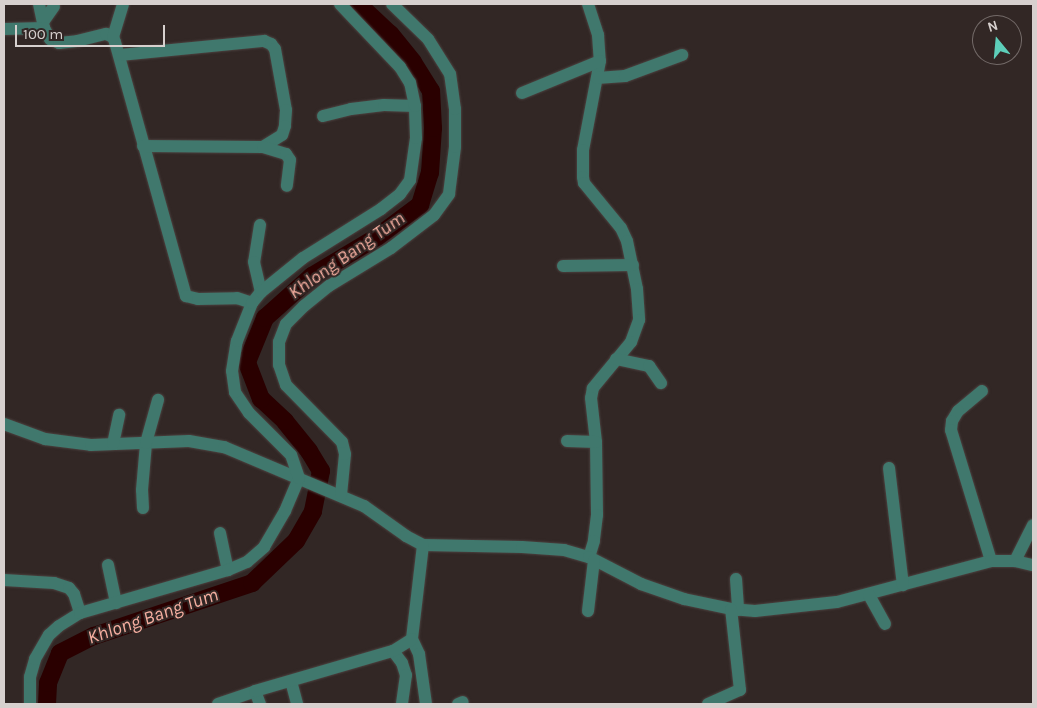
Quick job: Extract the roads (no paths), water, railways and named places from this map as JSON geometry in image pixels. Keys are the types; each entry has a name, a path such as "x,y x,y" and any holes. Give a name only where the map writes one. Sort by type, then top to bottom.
{"street":[{"path":"39,4 43,25 50,39 59,43 106,34 113,37"},
{"path":"123,4 113,37 120,55 143,146 186,296 191,299 236,298 252,303"},
{"path":"301,479 290,455 249,413 234,389 233,359 252,303 261,292 303,258 381,209 406,187 410,180 414,154 415,106 410,83 400,67 340,4"},
{"path":"338,494 345,454 342,442 286,385 279,365 279,342 286,324 304,306 329,286 391,248 434,215 449,194 455,147 455,109 450,74 428,39 392,4"},
{"path":"588,4 598,35 600,61 584,150 582,177 584,183 621,228 628,241 633,265 639,320 635,336 593,388 591,398 596,442 597,515 588,612"},
{"path":"43,25 54,6"},
{"path":"4,29 43,25"},
{"path":"120,55 264,41 271,44 275,49 283,93 285,126 282,135 263,147"},
{"path":"597,78 624,76 682,55"},
{"path":"522,93 600,61"},
{"path":"323,116 351,108 384,104 415,106"},
{"path":"143,146 263,147 286,154 290,160 287,186"},
{"path":"260,225 254,262 261,292"},
{"path":"562,266 633,265"},
{"path":"616,359 649,366 661,382"},
{"path":"982,392 958,411 952,421 951,430 990,561"},
{"path":"143,508 142,490 146,443 158,400"},
{"path":"114,444 119,415"},
{"path":"4,424 46,439 91,445 189,441 224,447 338,494 371,510 406,536 423,545 544,548 592,559 641,584 676,596 735,610 755,611 837,602 870,595 990,561 1015,561 1033,565"},
{"path":"567,441 596,442"},
{"path":"889,468 903,585"},
{"path":"30,704 30,678 41,647 49,635 80,613 228,570 247,562 264,547 301,479"},
{"path":"1015,561 1033,525"},
{"path":"220,533 228,570"},
{"path":"423,545 412,639 419,654 426,704"},
{"path":"108,565 116,603"},
{"path":"708,704 740,690 735,610 736,579"},
{"path":"4,580 54,583 69,588 74,594 80,613"},
{"path":"870,595 885,624"},
{"path":"218,704 255,691 393,652 412,639"},
{"path":"393,652 402,663 406,675 402,704"},
{"path":"291,681 297,704"},
{"path":"255,691 260,704"}],"waterway":[{"name":"Khlong Bang Tum","path":"47,704 48,683 60,653 94,636 252,583 296,541 313,511 321,471 309,451 285,421 261,399 247,362 265,318 312,276 377,237 420,205 430,173 433,128 431,91 413,62 390,34 358,4"}]}
